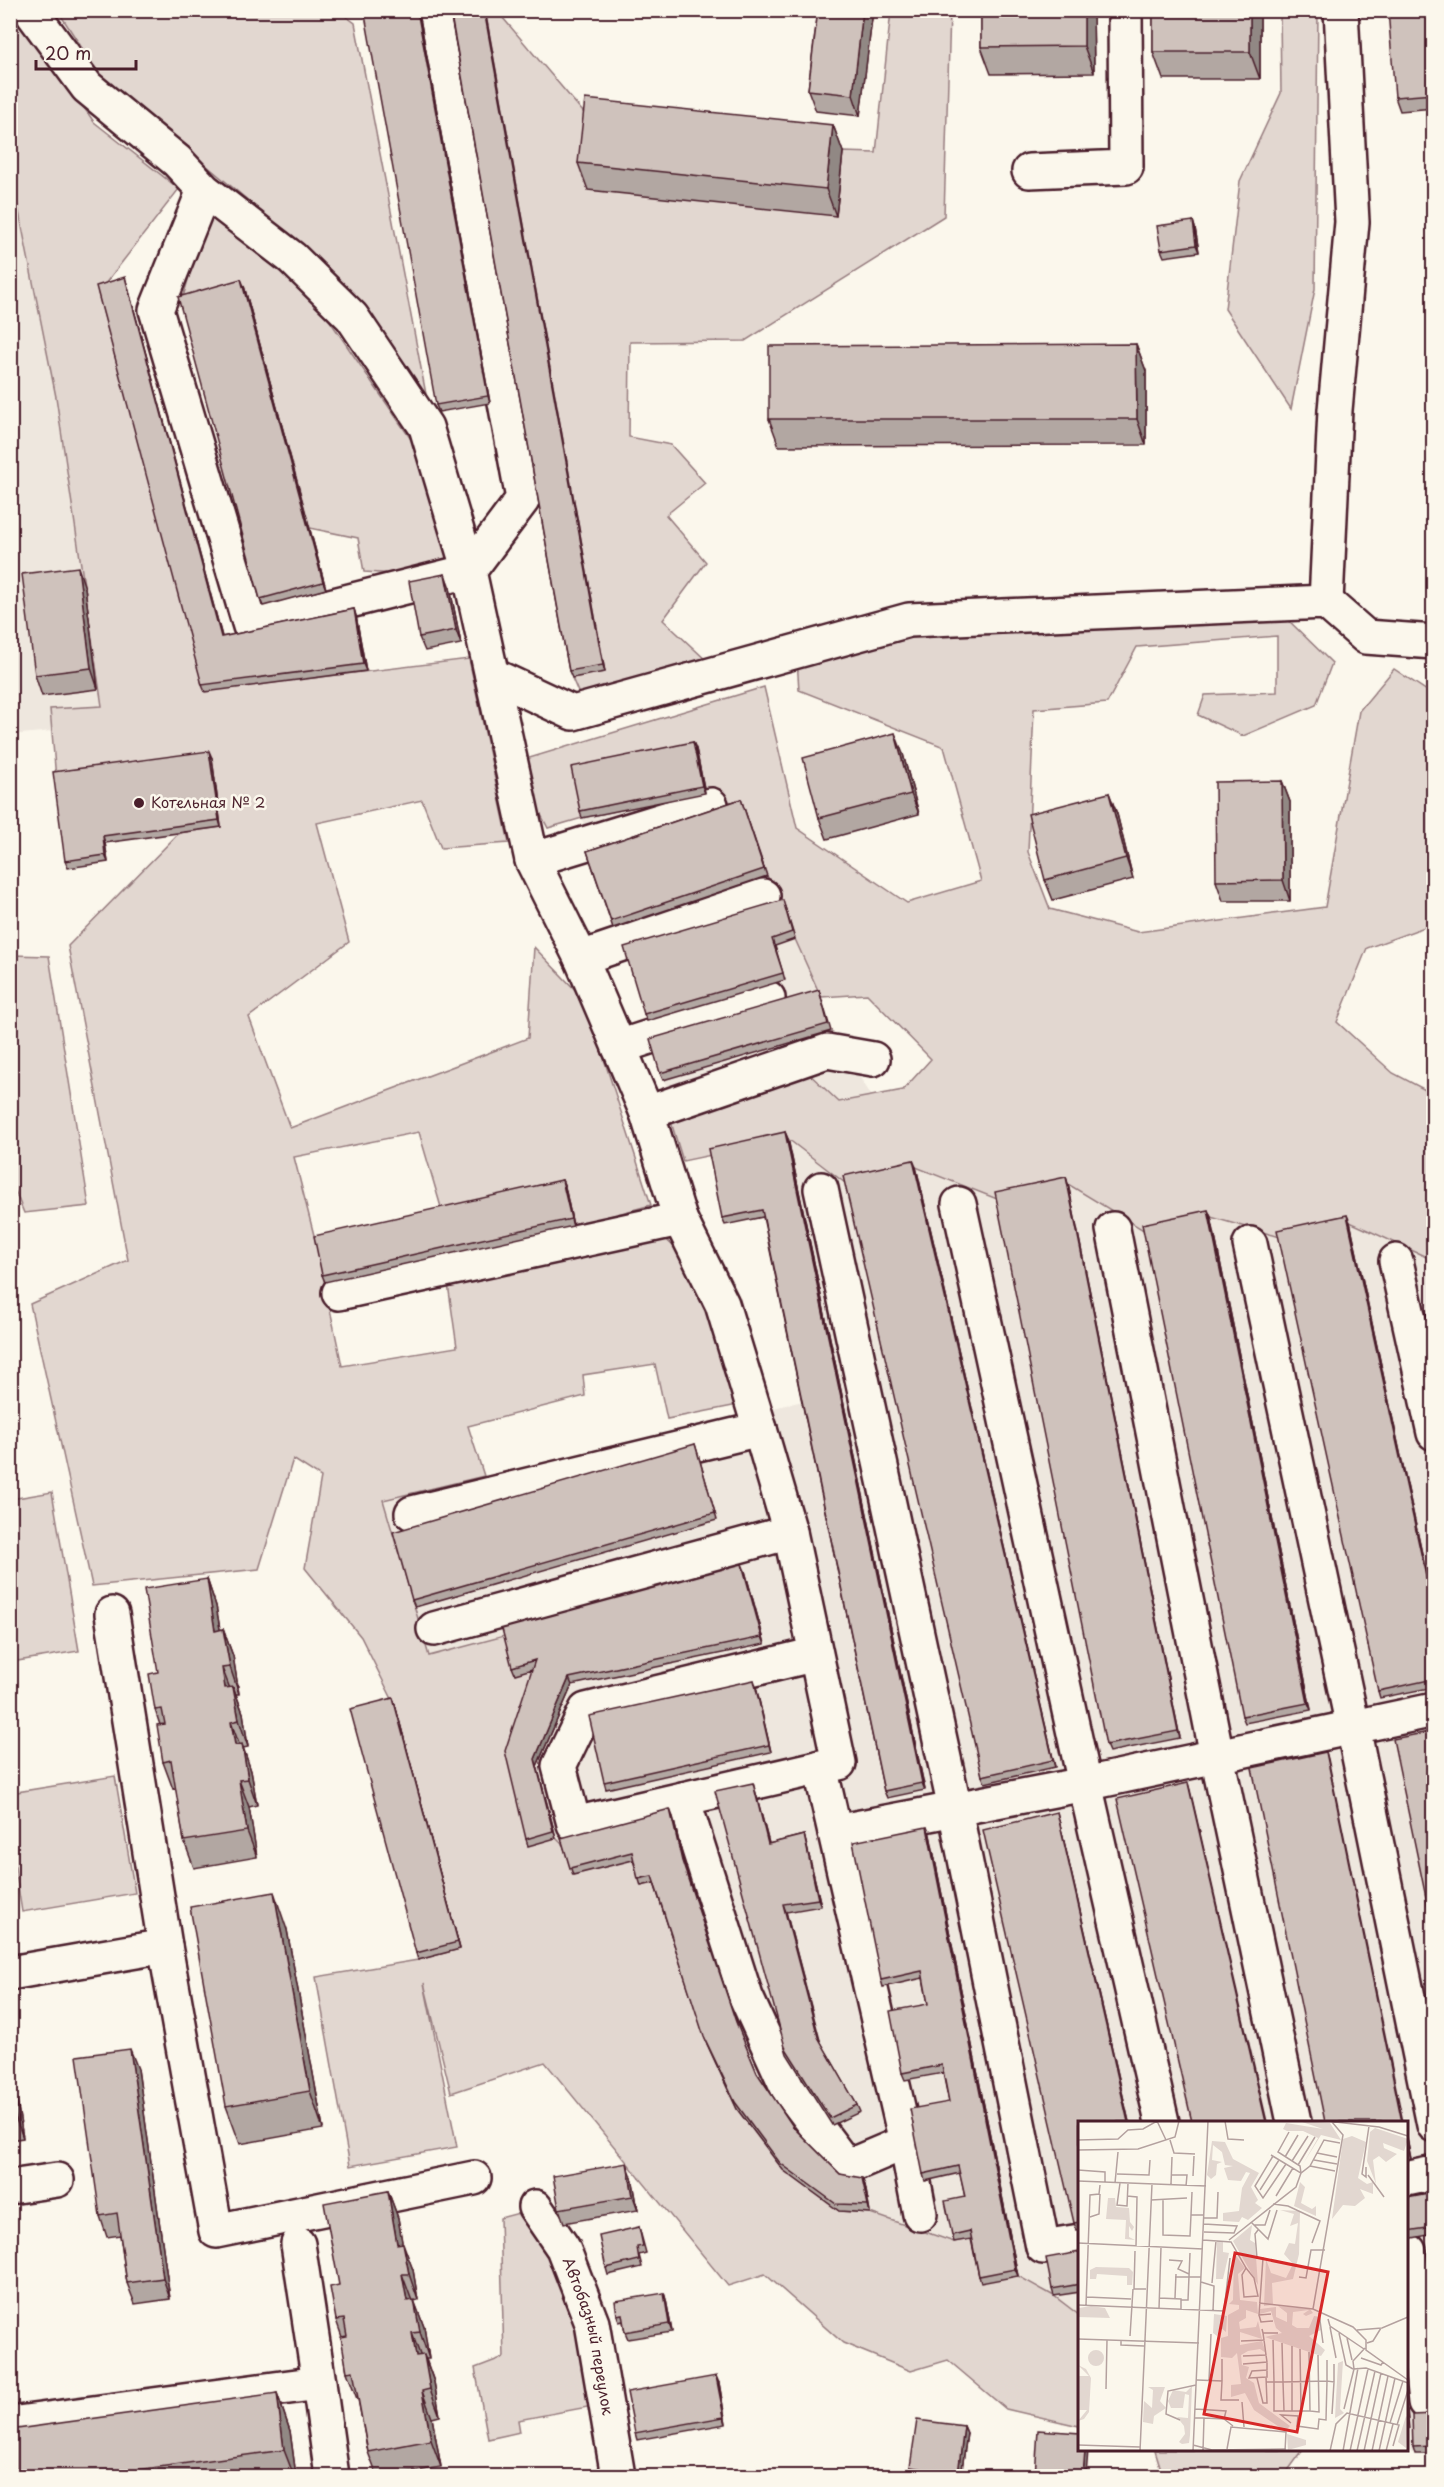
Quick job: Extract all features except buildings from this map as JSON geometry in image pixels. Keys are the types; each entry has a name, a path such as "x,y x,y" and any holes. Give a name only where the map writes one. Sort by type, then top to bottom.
{"street":[{"path":"30,10 87,87 177,161 204,190 292,258 352,317 426,427 469,571 532,860 581,958 647,1113 680,1219 722,1304 760,1429 790,1532 816,1654 839,1763 574,1824 559,1766 586,1710 816,1654"},
{"path":"204,190 156,310 250,627 469,571 523,499 432,10"},
{"path":"1029,171 1126,167 1125,10"},
{"path":"1326,602 1335,410 1352,222 1341,10"},
{"path":"492,675 573,713 909,620 1326,602 1366,637 1433,644"},
{"path":"532,860 711,805"},
{"path":"581,958 763,896"},
{"path":"619,1047 768,998"},
{"path":"647,1113 827,1051 873,1059"},
{"path":"821,1189 955,1809 1043,2247 1078,2241"},
{"path":"958,1204 1085,1784 1162,2121"},
{"path":"339,1293 680,1219"},
{"path":"1113,1229 1217,1756 1294,2121"},
{"path":"1250,1244 1353,1727 1434,2125"},
{"path":"1396,1261 1434,1433"},
{"path":"412,1513 760,1429"},
{"path":"434,1629 790,1532"},
{"path":"112,1614 165,1946 216,2231 474,2178"},
{"path":"835,1832 1085,1784 1434,1710"},
{"path":"820,1767 906,2142 920,2214"},
{"path":"683,1799 746,1997 788,2089 847,2167 906,2142"},
{"path":"10,1973 165,1946"},
{"path":"1408,2179 1434,2173"},
{"path":"10,2187 57,2180"},
{"name":"Автобазный переулок","path":"535,2208 562,2248 592,2322 618,2476"},
{"path":"298,2244 332,2476"},
{"path":"1408,2252 1425,2402 1434,2402"},
{"path":"10,2424 319,2383"}],"shaded area":[{"path":"337,10 355,23 429,410 313,255 100,76 58,11"},
{"path":"10,11 16,11 94,122 179,189 98,293 205,691 469,659 509,843 441,848 422,800 317,823 349,942 249,1017 290,1128 528,1038 534,947 585,1000 651,1205 573,1226 565,1187 443,1214 419,1132 294,1157 316,1243 342,1366 457,1347 448,1284 662,1236 691,1262 743,1404 667,1419 655,1364 583,1375 585,1396 468,1426 484,1476 383,1500 429,1656 504,1636 538,1668 507,1758 556,1838 563,1845 634,1859 654,1883 707,2044 737,2109 783,2170 839,2211 870,2213 954,2242 972,2238 1018,2276 1054,2296 1078,2314 1078,2426 1006,2409 948,2360 911,2371 843,2343 765,2274 728,2286 545,2062 451,2093 424,1983 457,2147 350,2166 316,1977 418,1960 460,1949 395,1705 361,1637 305,1568 321,1477 293,1459 259,1569 92,1586 30,1304 128,1260 68,946 179,833 221,827 56,779 50,709 102,706 56,397 11,172"},
{"path":"485,11 497,11 595,126 836,216 843,152 876,153 891,11 950,11 944,216 745,341 630,342 629,437 671,445 705,483 666,515 706,562 663,620 709,663 581,699 572,678 605,672"},
{"path":"1280,11 1318,11 1315,289 1291,409 1225,309 1240,181 1281,93"},
{"path":"10,172 56,397 102,706 50,709 52,731 11,735"},
{"path":"208,211 308,289 415,445 450,557 413,575 364,572 358,538 310,528 244,287 181,304"},
{"path":"1284,616 1332,663 1316,705 1243,736 1198,715 1205,695 1277,692 1277,636 1137,647 1107,703 1034,709 1028,852 1050,909 1138,932 1325,907 1359,711 1394,669 1433,695 1433,924 1367,948 1337,1022 1393,1073 1433,1094 1433,1260 1350,1222 1280,1237 1211,1217 1145,1231 1068,1184 997,1199 916,1167 845,1183 788,1139 683,1161 671,1122 805,1070 839,1102 903,1090 931,1059 867,994 821,997 795,939 785,907 767,876 743,806 705,793 582,818 548,828 528,790 526,759 764,687 797,828 907,903 981,881 944,747 799,690 797,659 956,626"},
{"path":"696,749 705,793 743,806 767,876 785,907 795,940 821,997 831,1031 916,1167 1068,1184 1145,1231 1211,1217 1280,1237 1350,1222 1433,1260 1433,2454 1415,2454 1408,2451 1408,2121 1078,2121 1078,2314 1054,2296 981,2283 954,2242 870,2213 839,2211 783,2170 737,2109 707,2044 655,1883 641,1886 634,1860 573,1875 528,1846 537,1668 515,1674 504,1637 430,1657 383,1500 803,1401 764,1217 725,1225 710,1156 663,1080 627,955 613,928 590,858 582,818"},
{"path":"10,955 49,956 89,1206 24,1213 11,1181"},
{"path":"52,1492 79,1651 11,1662 11,1499"},
{"path":"115,1776 135,1893 22,1912 11,1842 11,1793"},
{"path":"530,2210 559,2252 593,2406 518,2420 520,2432 488,2439 475,2368 504,2357 500,2218"},
{"path":"1155,2451 1302,2451 1284,2476 1163,2476"}],"place":[{"name":"Котельная № 2","path":"139,803"}]}
